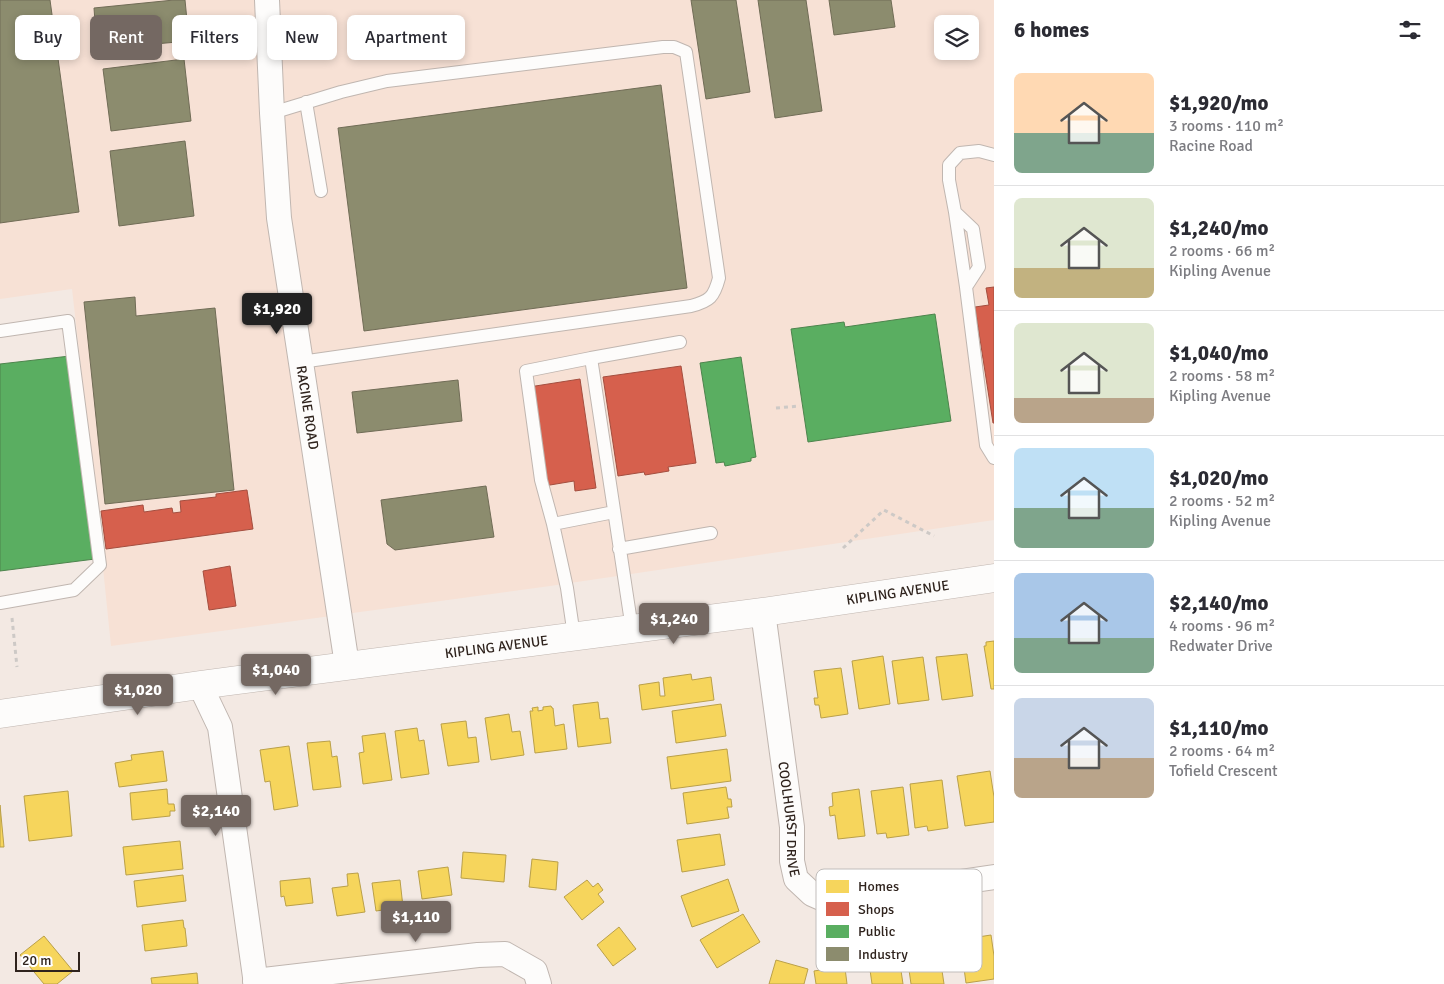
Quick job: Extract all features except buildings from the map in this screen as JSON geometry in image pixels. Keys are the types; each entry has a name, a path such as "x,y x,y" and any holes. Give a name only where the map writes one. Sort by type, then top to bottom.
{"main road":[{"name":"KIPLING AVENUE","path":"0,714 347,665 763,612 994,578"}],"street":[{"name":"RACINE ROAD","path":"268,0 272,113 279,218 347,665"},
{"name":"COOLHURST DRIVE","path":"763,612 792,827 792,861 796,879 816,896"},
{"path":"200,685 220,727 256,983 478,955 506,954 536,970 539,984"}],"lane":[{"path":"272,113 387,81 674,47 686,52 719,278 715,294 705,303 691,306 301,362"},
{"path":"306,102 321,191"},
{"path":"994,155 979,151 960,153 949,164 949,180 955,212 973,229 979,267 966,287 986,445 994,458"},
{"path":"0,331 68,321 100,565 74,590 5,602"},
{"path":"574,636 567,588 554,524 541,480 526,371 680,342"},
{"path":"591,358 632,629"},
{"path":"554,524 614,512"},
{"path":"619,549 711,533"}],"path":[{"path":"776,408 800,406"},
{"path":"843,548 884,510 934,536"},
{"path":"5,602 17,667"}],"shaded area":[{"path":"0,0 994,0 994,520 550,586 111,646 72,289 0,299"}]}
